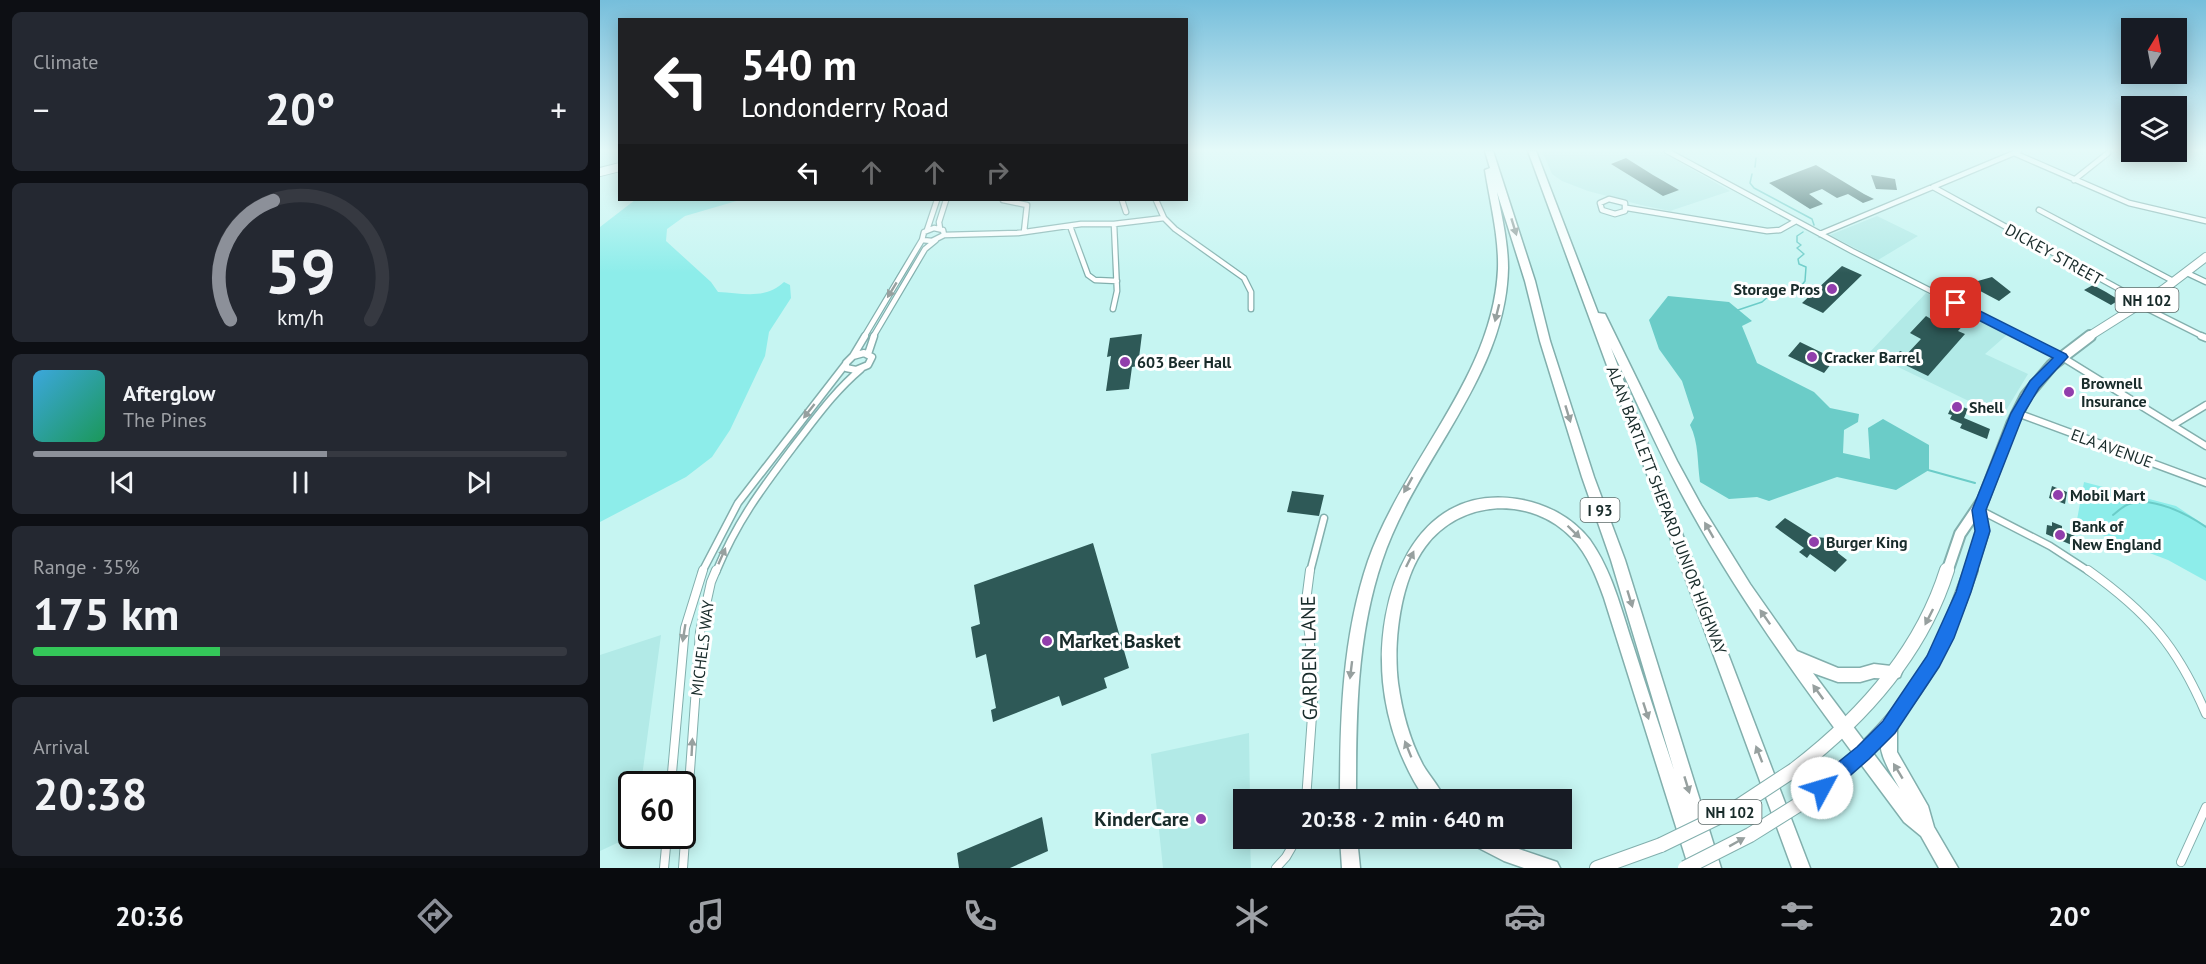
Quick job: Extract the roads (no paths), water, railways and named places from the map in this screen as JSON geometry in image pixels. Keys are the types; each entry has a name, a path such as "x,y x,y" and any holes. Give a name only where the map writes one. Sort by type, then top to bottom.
{"highway":[{"path":"1348,789 1350,675 1360,615 1375,562 1403,493 1476,369 1490,340 1498,310 1503,262 1493,192"},
{"name":"I 93","path":"1500,192 1530,281 1545,341 1588,477 1618,560 1712,868"},
{"name":"ALAN BARTLETT SHEPARD JUNIOR HIGHWAY","path":"1547,192 1801,868"},
{"path":"1577,269 1695,507 1739,580 1790,655 1910,816 1927,830"},
{"path":"1428,789 1410,754 1396,713 1392,690 1390,668 1392,626 1406,567 1418,545 1432,528 1450,514 1475,505 1489,503 1525,505 1548,513 1572,529 1594,558 1620,628 1698,868"},
{"path":"1790,655 1838,675 1860,675 1874,671 1895,672"},
{"path":"1889,727 1889,753 1922,812 1927,830 1949,868"},
{"path":"1348,849 1348,865"},
{"path":"1498,849 1551,868"}],"main road":[{"name":"NH 102","path":"1597,868 1661,844 1734,810 1794,770 1845,729 1895,672 1919,635 1936,601 1965,525 1979,510 2017,413 2034,384 2062,357 2175,282 2206,257"},
{"name":"NH 102","path":"1685,868 1750,835 1806,800 1863,753 1889,727 1929,669 1952,623 1983,531 1979,510"}],"street":[{"path":"1742,192 2062,357 2206,446"},
{"path":"1820,234 1922,192"},
{"name":"DICKEY STREET","path":"1941,192 2206,338"},
{"path":"2101,192 2136,206 2206,221"},
{"path":"1627,208 1615,214 1606,212 1599,205 1602,201 1614,199 1622,201 1627,208 1767,231 1780,230 1796,221"},
{"path":"927,231 938,201"},
{"path":"944,235 944,231 940,229 940,218 946,201"},
{"path":"1003,201 1027,205 1024,232"},
{"path":"1122,201 1126,212"},
{"path":"1156,201 1164,218 1188,240 1244,278 1251,292 1251,309"},
{"path":"2039,210 2175,282"},
{"path":"867,354 870,343 925,249 944,235 1024,232 1164,218"},
{"path":"1113,309 1118,281 1114,224"},
{"path":"1070,226 1088,275 1095,280 1118,281"},
{"path":"853,356 922,240 922,235 927,231 940,229"},
{"path":"922,240 936,240"},
{"path":"2187,273 2206,282"},
{"path":"853,356 867,354"},
{"path":"845,366 852,370 861,369 872,360 867,354"},
{"name":"MICHELS WAY","path":"672,771 683,635 687,615 705,563 738,503 853,356"},
{"name":"MICHELS WAY","path":"683,868 700,632 711,582 732,534 750,504 839,387 861,369"},
{"path":"2173,425 2206,405"},
{"name":"ELA AVENUE","path":"2017,413 2206,483"},
{"path":"1979,510 2068,557 2130,600 2172,645 2196,688 2206,714"},
{"name":"GARDEN LANE","path":"1307,789 1314,688 1306,601 1310,569 1324,518"},
{"path":"2181,862 2206,807"},
{"path":"664,868 666,849"},
{"path":"1276,868 1291,849"}],"waterway":[{"path":"1761,192 1812,219 1814,225"},
{"path":"1735,311 1762,302 1770,295 1794,290 1795,284 1802,285 1805,281 1806,267 1799,264 1798,259 1804,254 1797,248 1801,245 1797,242 1797,236 1803,232"},
{"path":"1928,470 1975,483"},
{"path":"2113,515 2129,504 2148,502 2180,512 2206,527"}],"place":[{"name":"Storage Pros","path":"1832,289"},
{"name":"Cracker Barrel","path":"1812,357"},
{"name":"603 Beer Hall","path":"1125,362"},
{"name":"Brownell Insurance","path":"2069,392"},
{"name":"Shell","path":"1957,407"},
{"name":"Mobil Mart","path":"2058,495"},
{"name":"Bank of New England","path":"2060,535"},
{"name":"Burger King","path":"1814,542"},
{"name":"Market Basket","path":"1047,641"},
{"name":"KinderCare","path":"1201,819"}]}
